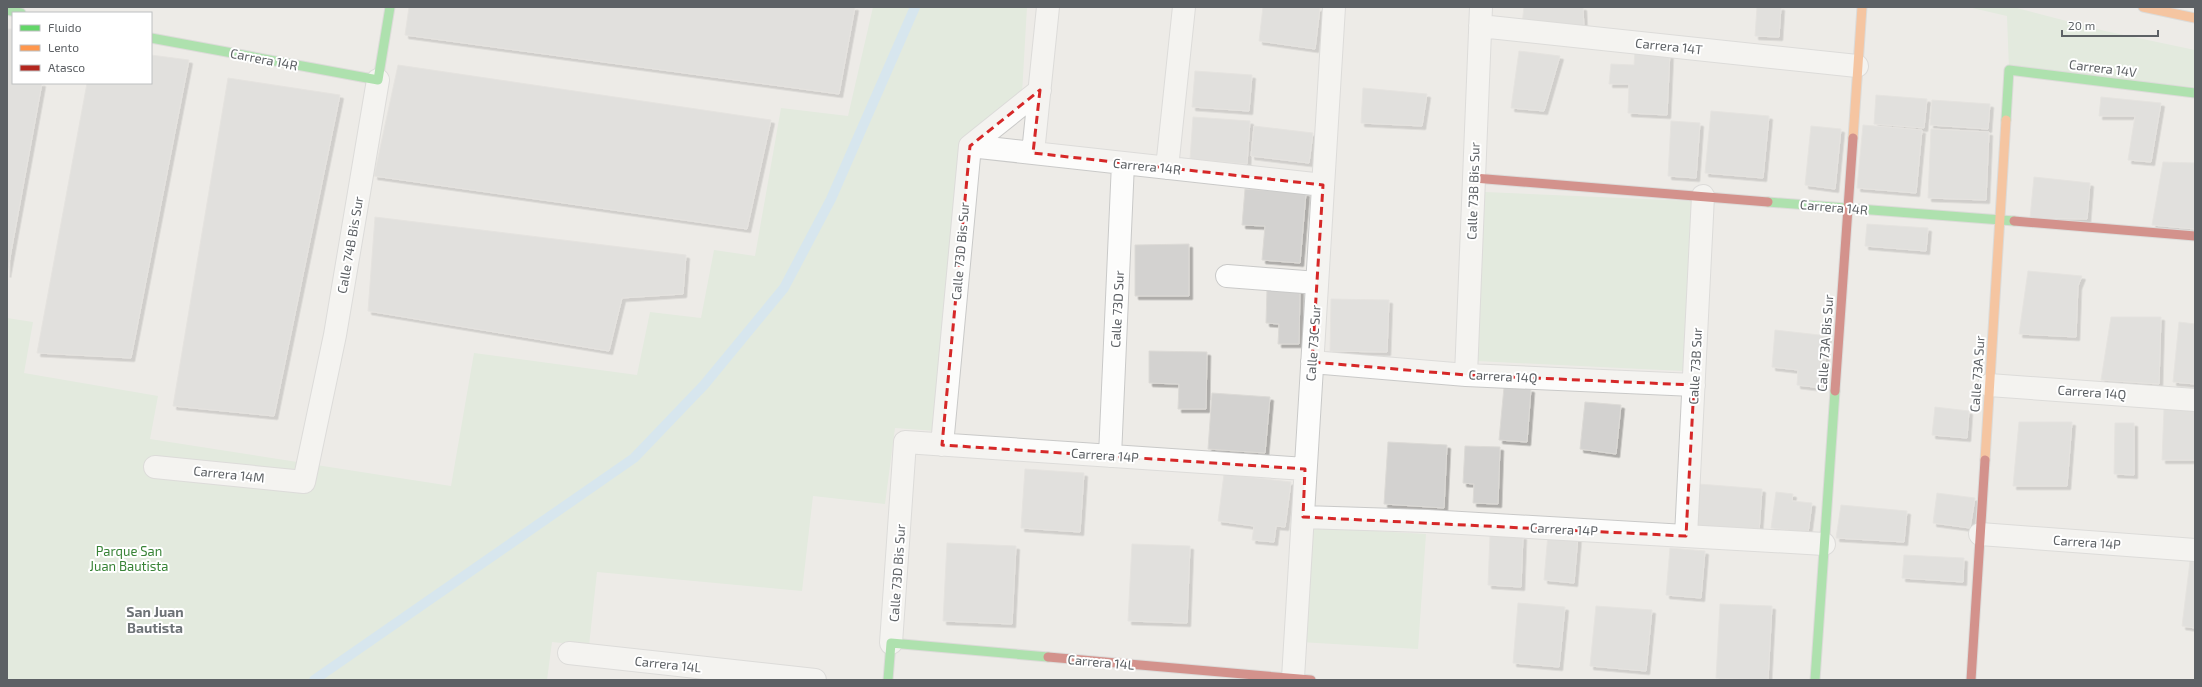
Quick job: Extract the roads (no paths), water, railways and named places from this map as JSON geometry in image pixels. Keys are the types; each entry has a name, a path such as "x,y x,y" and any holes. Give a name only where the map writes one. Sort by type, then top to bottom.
{"main road":[{"name":"Calle 74B Bis Sur","path":"378,80 390,7"},
{"name":"Calle 73A Bis Sur","path":"1815,680 1862,7"},
{"path":"2143,7 2195,18"},
{"name":"Carrera 14R","path":"152,38 378,80"},
{"name":"Carrera 14V","path":"2009,70 2195,93"},
{"name":"Calle 73A Sur","path":"1971,680 2009,70"},
{"name":"Carrera 14R","path":"1474,178 2195,236"},
{"name":"Carrera 14L","path":"892,644 1135,668 1302,679"},
{"name":"Calle 73D Bis Sur","path":"888,680 892,644"}],"street":[{"path":"1033,153 1048,7"},
{"path":"1167,168 1184,7"},
{"name":"Calle 73C Sur","path":"1302,679 1303,516 1305,469 1334,7"},
{"name":"Carrera 14T","path":"1481,16 1857,66"},
{"name":"Calle 73B Bis Sur","path":"1466,375 1481,16"},
{"name":"Calle 74B Bis Sur","path":"304,482 335,335 378,80"},
{"path":"970,146 1040,90"},
{"name":"Carrera 14R","path":"970,146 1323,185"},
{"name":"Calle 73D Bis Sur","path":"942,445 970,146"},
{"name":"Calle 73D Sur","path":"1110,456 1123,163"},
{"name":"Calle 73B Sur","path":"1686,536 1703,196"},
{"path":"1227,276 1317,283"},
{"name":"Carrera 14Q","path":"1312,362 1466,375 1694,385"},
{"name":"Carrera 14Q","path":"1989,385 2195,400"},
{"name":"Calle 73D Bis Sur","path":"892,644 905,442"},
{"name":"Carrera 14P","path":"905,442 1305,469"},
{"name":"Carrera 14M","path":"155,466 304,482"},
{"name":"Carrera 14P","path":"1303,516 1427,521 1824,544"},
{"name":"Carrera 14P","path":"1980,534 2195,550"},
{"name":"Carrera 14L","path":"569,653 815,680"}],"waterway":[{"path":"314,680 634,458 704,385 784,288 831,199 915,7"}],"district":[{"name":"San Juan Bautista","path":"155,620"}],"park label":[{"name":"Parque San Juan Bautista","path":"129,558"}]}
